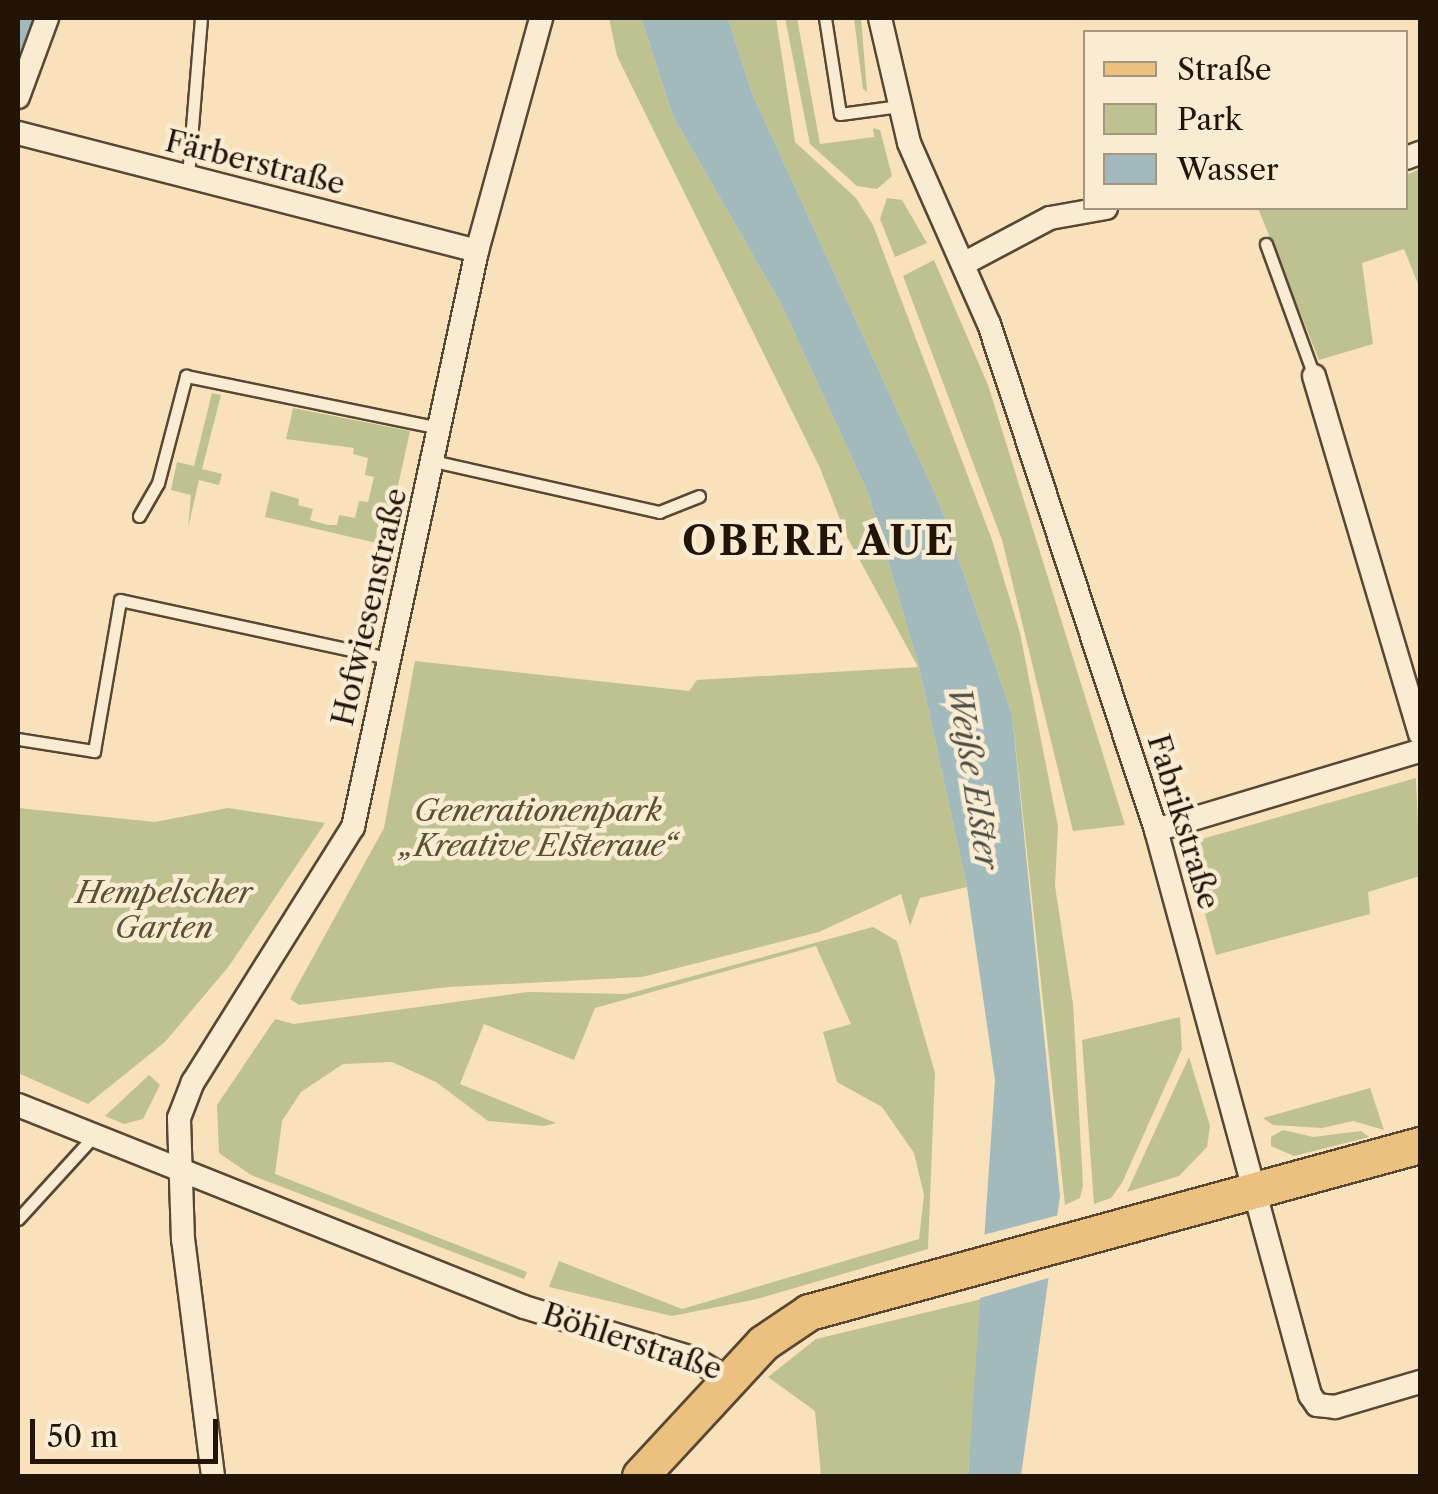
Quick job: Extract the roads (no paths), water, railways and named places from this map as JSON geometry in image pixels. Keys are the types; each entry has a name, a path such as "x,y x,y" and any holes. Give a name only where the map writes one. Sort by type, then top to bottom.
{"main road":[{"name":"Böhlerstraße","path":"728,1379 763,1343 809,1312 1420,1145"},
{"path":"640,1476 728,1379"}],"street":[{"path":"18,97 46,18"},
{"name":"Hofwiesenstraße","path":"213,1476 177,1173 184,1099 353,827 477,251 541,18"},
{"name":"Fabrikstraße","path":"880,18 899,106 921,178 965,263 1156,830 1252,1192 1318,1406 1335,1407 1420,1382"},
{"name":"Färberstraße","path":"18,133 477,251"},
{"path":"965,263 1050,218 1095,210"},
{"path":"1314,376 1420,734"},
{"path":"1156,830 1420,751"},
{"name":"Böhlerstraße","path":"18,1105 177,1173 540,1312 694,1358 728,1379"}],"lane":[{"path":"188,176 201,18"},
{"path":"825,18 840,114 899,106"},
{"path":"1266,244 1314,376"},
{"path":"138,516 158,483 186,376 440,428"},
{"path":"433,461 659,512 699,496"},
{"path":"18,740 94,751 120,600 388,658"},
{"path":"18,1219 92,1138"}],"water":[{"name":"Weiße Elster","path":"641,18 728,18 752,93 939,502 1012,714 1060,1196 1021,1476 968,1476 995,1080 967,887 919,667 868,493 781,304 673,116"}],"waterway":[{"path":"18,39 24,18"}],"district":[{"name":"OBERE AUE","path":"819,541"}],"park label":[{"name":"Generationenpark „Kreative Elsteraue“","path":"538,828"},
{"name":"Hempelscher Garten","path":"164,910"}]}
